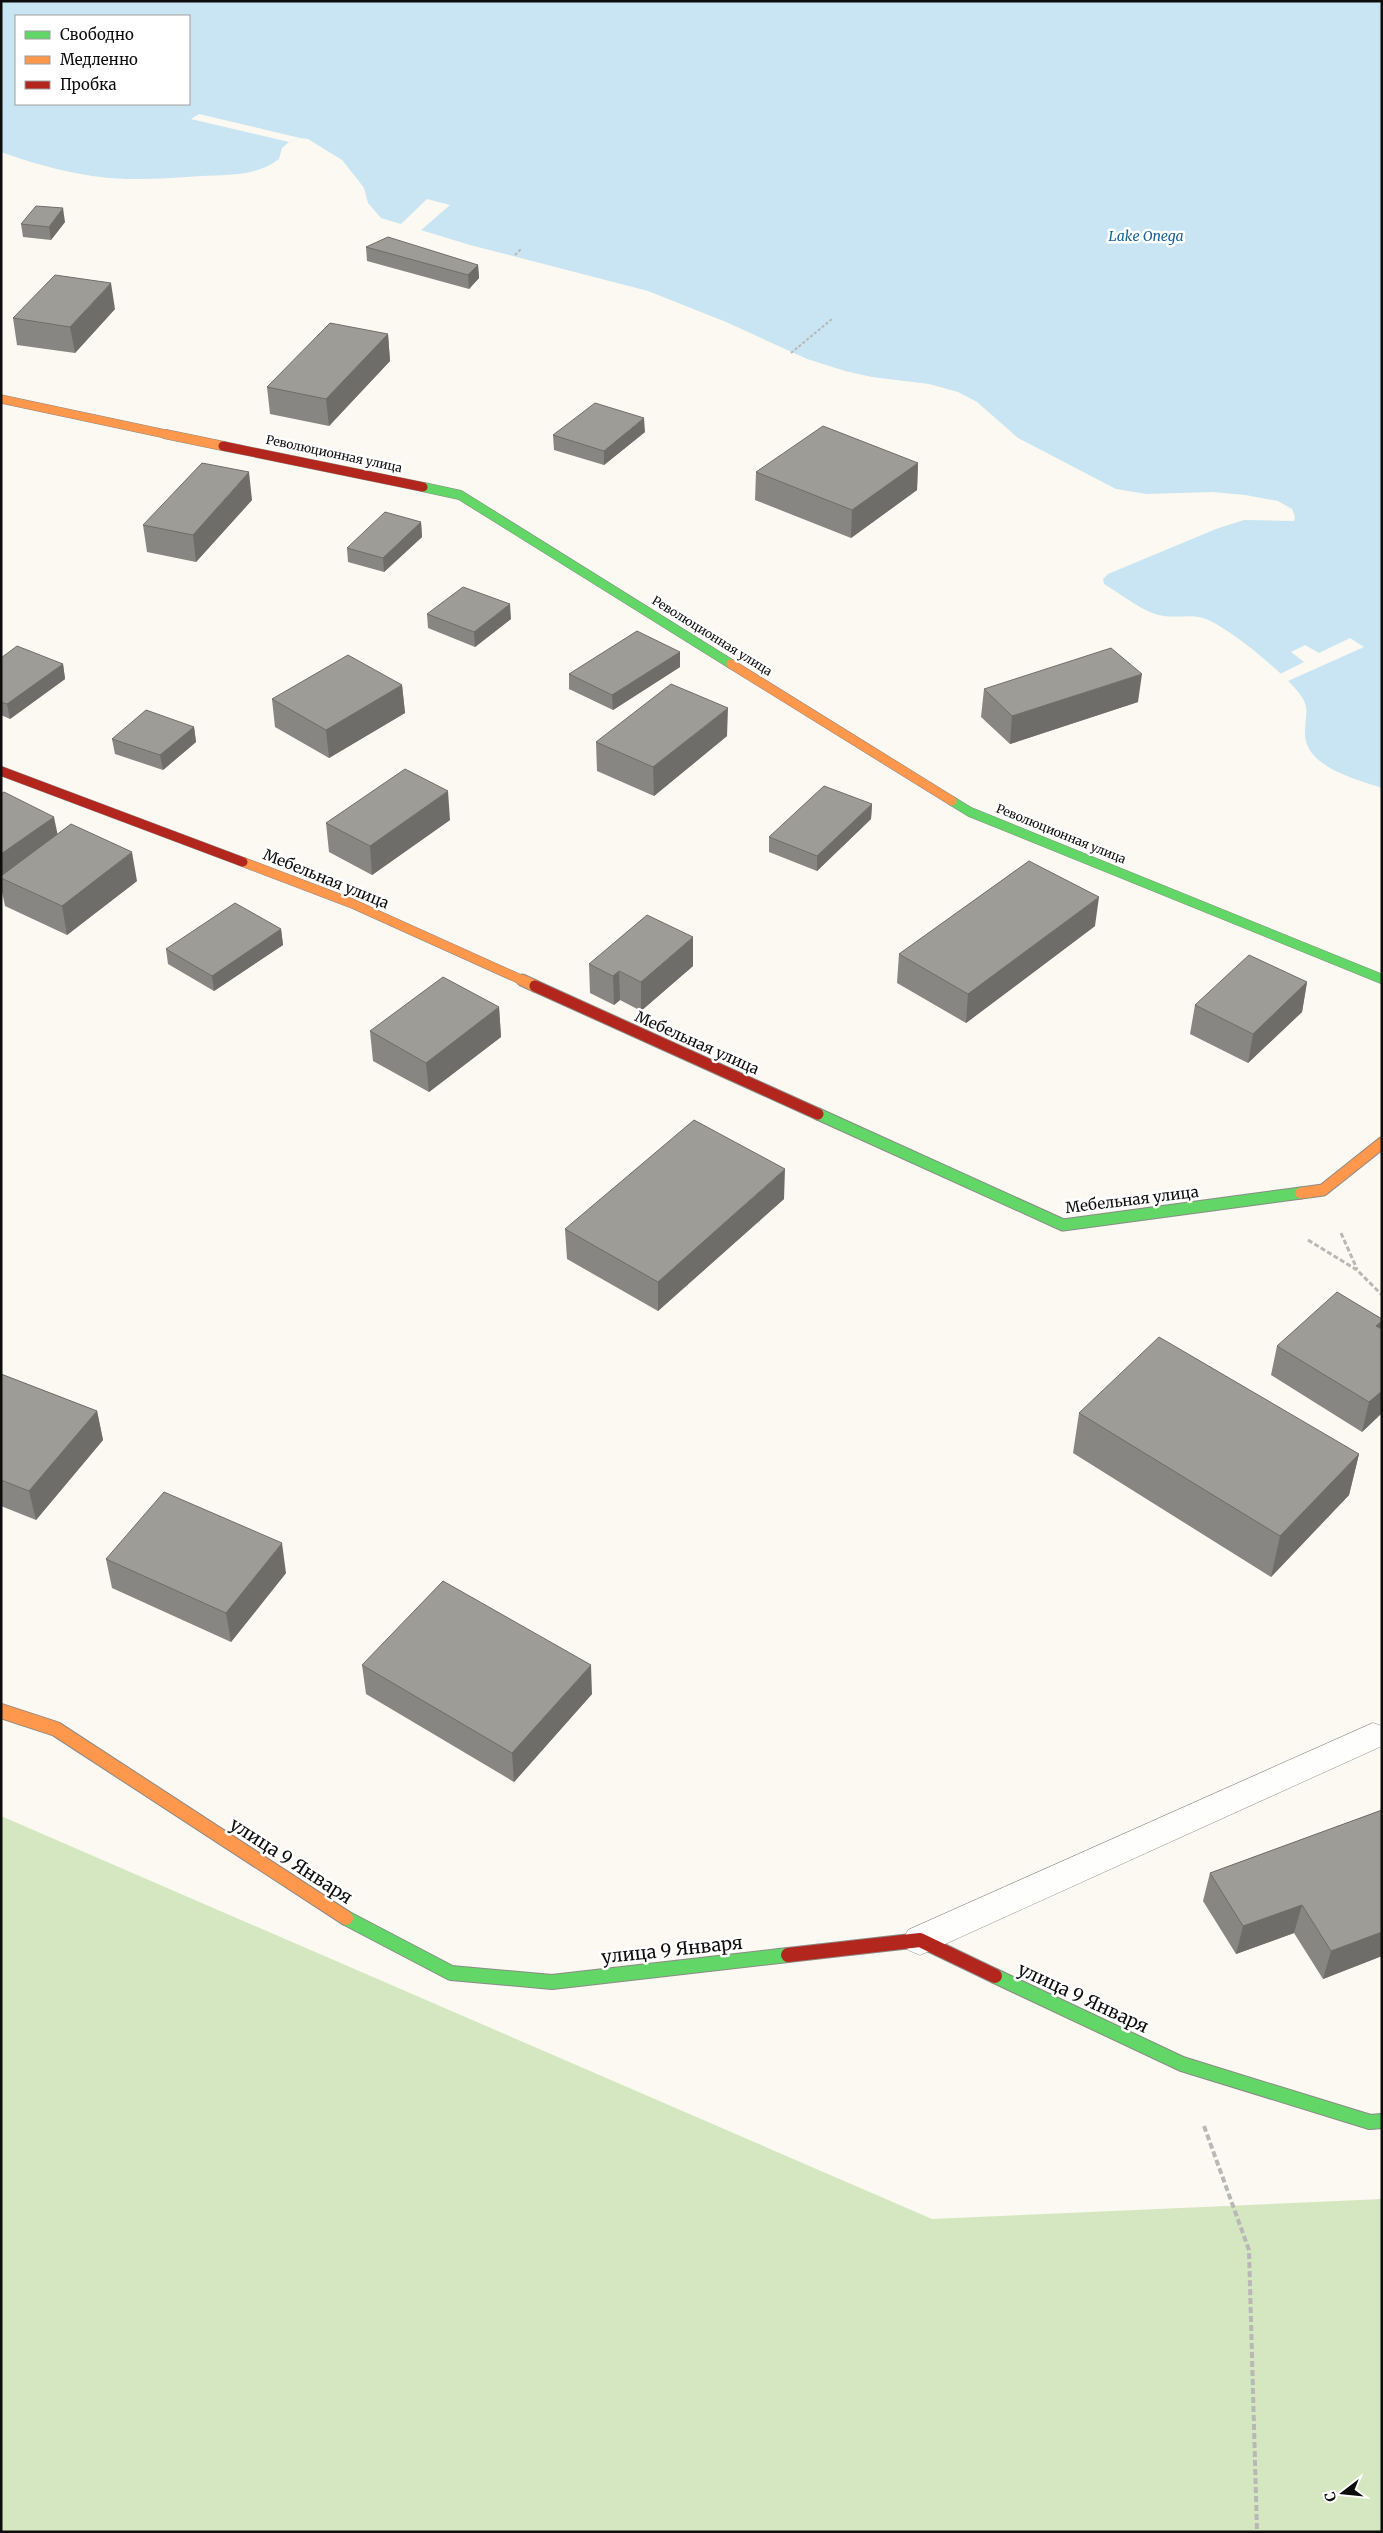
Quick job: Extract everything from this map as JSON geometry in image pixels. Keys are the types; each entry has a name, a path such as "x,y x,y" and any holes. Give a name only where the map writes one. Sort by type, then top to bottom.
{"street":[{"name":"Революционная улица","path":"1,399 460,495 970,812 1382,979"},
{"name":"Мебельная улица","path":"1,771 351,903 1063,1225 1323,1190 1382,1142"},
{"name":"улица 9 Января","path":"1,1711 56,1729 349,1920 451,1973 552,1982 920,1940 1182,2064 1370,2122 1382,2121"}],"lane":[{"path":"920,1940 1373,1736"}],"path":[{"path":"515,255 522,248"},
{"path":"791,353 832,320"},
{"path":"1244,1201 1357,1270 1382,1295"},
{"path":"1182,2064 1249,2250 1257,2532"}],"green space":[{"path":"1,1816 932,2219 1382,2199 1382,2532 1,2532"}],"water":[{"name":"Lake Onega","path":"1,1 1382,1 1382,788 1333,770 1313,754 1307,743 1305,731 1306,707 1303,698 1276,669 1240,640 1206,619 1164,616 1148,611 1104,584 1103,579 1108,574 1216,529 1244,520 1294,521 1295,517 1292,509 1278,501 1212,492 1147,494 1116,489 1018,438 977,402 958,392 929,384 872,377 845,371 807,359 726,322 648,291 470,245 381,218 368,203 364,188 342,160 308,139 300,138 289,142 282,148 279,159 271,165 252,172 232,175 123,179 70,172 1,152"}],"pier":[{"path":"199,114 300,138 289,142 191,119"},
{"path":"427,199 450,205 420,231 400,225"},
{"path":"1350,638 1364,647 1288,681 1280,674 1304,662 1291,652 1305,645 1319,653"}],"building":[{"path":"36,206 63,208 49,227 21,224"},
{"path":"388,237 478,265 468,275 366,247"},
{"path":"55,275 111,283 70,327 13,318"},
{"path":"330,323 388,334 326,399 267,387"},
{"path":"595,403 644,418 604,451 553,435"},
{"path":"823,426 918,463 852,510 756,472"},
{"path":"202,463 249,472 193,535 143,525"},
{"path":"385,512 421,522 383,558 347,548"},
{"path":"463,587 510,604 474,632 427,614"},
{"path":"637,631 680,652 612,695 569,674"},
{"path":"17,646 63,664 7,704 1,702 1,658"},
{"path":"1111,648 1142,674 1012,716 984,689"},
{"path":"348,655 402,685 326,730 272,699"},
{"path":"671,684 728,708 653,767 596,742"},
{"path":"146,710 194,727 160,755 112,739"},
{"path":"405,769 448,791 370,846 326,823"},
{"path":"824,786 872,804 817,856 769,837"},
{"path":"4,792 54,817 1,854 1,794"},
{"path":"71,824 132,852 62,906 1,878 1,876"},
{"path":"1029,861 1099,897 968,994 899,954"},
{"path":"235,903 281,929 212,976 166,949"},
{"path":"647,915 693,937 641,982 619,971 613,976 589,964"},
{"path":"1249,955 1307,982 1253,1034 1195,1005"},
{"path":"443,977 499,1007 426,1063 370,1031"},
{"path":"694,1120 785,1169 658,1282 565,1229"},
{"path":"1337,1292 1382,1319 1376,1326 1382,1329 1382,1391 1369,1402 1277,1346"},
{"path":"1159,1337 1359,1454 1280,1536 1079,1413"},
{"path":"1,1374 97,1411 29,1491 1,1480"},
{"path":"164,1492 282,1543 226,1613 106,1559"},
{"path":"443,1581 591,1665 512,1753 362,1665"},
{"path":"1382,1810 1382,1932 1331,1951 1302,1905 1243,1926 1210,1873"}],"traffic: fast":[{"path":"423,487 460,495 731,664"},
{"path":"952,801 970,812 1382,979"},
{"path":"818,1114 1063,1225 1301,1193"},
{"path":"346,1918 451,1973 552,1982 788,1955"},
{"path":"995,1976 1182,2064 1370,2122 1382,2121"}],"traffic: slow":[{"path":"1,399 223,446"},
{"path":"731,664 952,801"},
{"path":"243,862 351,903 535,986"},
{"path":"1301,1193 1323,1190 1382,1143"},
{"path":"1,1711 56,1729 346,1918"}],"traffic: jam":[{"path":"223,446 423,487"},
{"path":"1,771 243,862"},
{"path":"535,986 818,1114"},
{"path":"788,1955 920,1940 995,1976"}]}
